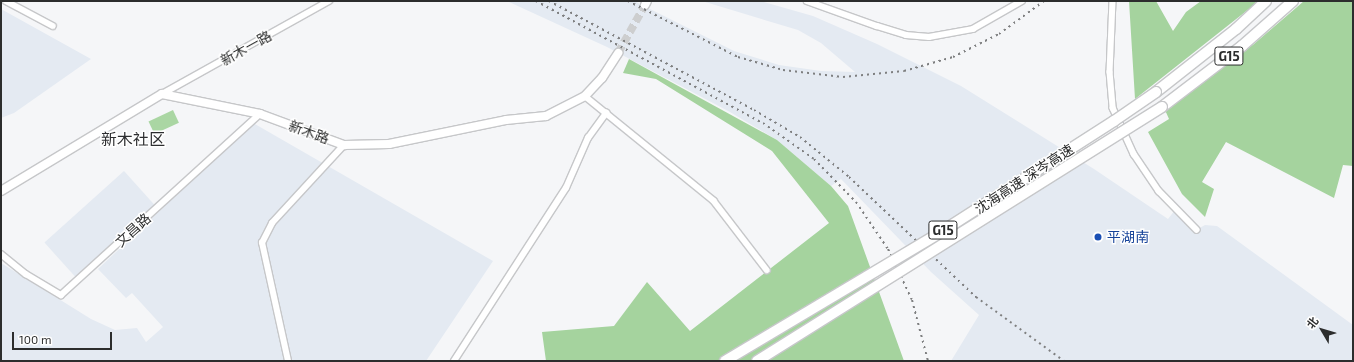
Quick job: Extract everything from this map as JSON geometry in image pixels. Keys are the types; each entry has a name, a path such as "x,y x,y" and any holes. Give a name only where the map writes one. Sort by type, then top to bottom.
{"highway":[{"name":"沈海高速 深岑高速","path":"725,361 947,228 1156,92 1236,30 1266,1"},
{"name":"沈海高速 深岑高速","path":"757,361 1162,107 1242,46 1293,1"}],"street":[{"path":"6,1 53,26"},
{"name":"新木一路","path":"162,94 329,1"},
{"path":"807,1 906,35 929,37 973,28 1022,1"},
{"path":"1113,1 1110,72 1113,108 1134,154 1155,185 1176,210 1196,230"},
{"name":"新木路","path":"162,94 260,114 344,145 389,144 506,120 546,116 585,96 602,78 618,53"},
{"path":"1,191 162,94"},
{"path":"585,96 714,201 767,270"},
{"path":"454,361 566,188 588,138 606,113"},
{"name":"文昌路","path":"1,254 26,274 62,296 260,114"},
{"path":"288,361 262,243 272,223 344,145"}],"shaded area":[{"path":"507,1 634,1 734,51 779,65 821,71 855,72 821,43 798,30 702,1 760,1 813,16 877,44 961,86 1094,169 1168,219 1175,210 1196,230 1205,225 1217,226 1353,325 1353,361 951,361 979,315 931,272 841,179 831,186 777,140 730,112 607,47"},
{"path":"1,9 91,59 14,113 1,118"},
{"path":"253,123 493,261 426,361 1,361 1,263 91,319 115,330 137,328 146,342 163,327 132,293 126,298 98,269"},
{"path":"124,171 155,205 75,277 44,243"}],"green space":[{"path":"1129,1 1156,1 1173,31 1186,12 1201,1 1259,1 1135,99"},
{"path":"1304,1 1353,1 1353,166 1343,165 1334,198 1226,142 1202,182 1214,189 1205,217 1182,194 1148,132 1169,119 1165,110 1254,44"},
{"path":"629,59 777,140 831,186 848,206 904,361 546,361 542,332 614,326 647,282 690,331 829,223 772,151 656,79 623,73"},
{"path":"173,110 179,123 154,134 149,121"}],"tunnel":[{"path":"618,53 645,5"}],"railway":[{"path":"536,1 763,123 814,159 856,202 888,249 912,300 928,361"},
{"path":"549,1 754,110 800,137 849,177 976,297 1064,361"},
{"path":"628,1 738,57 783,70 843,77 904,71 953,57 999,34 1044,1"}],"place":[{"name":"平湖南","path":"1098,237"}],"district":[{"name":"新木社区","path":"133,139"}]}
